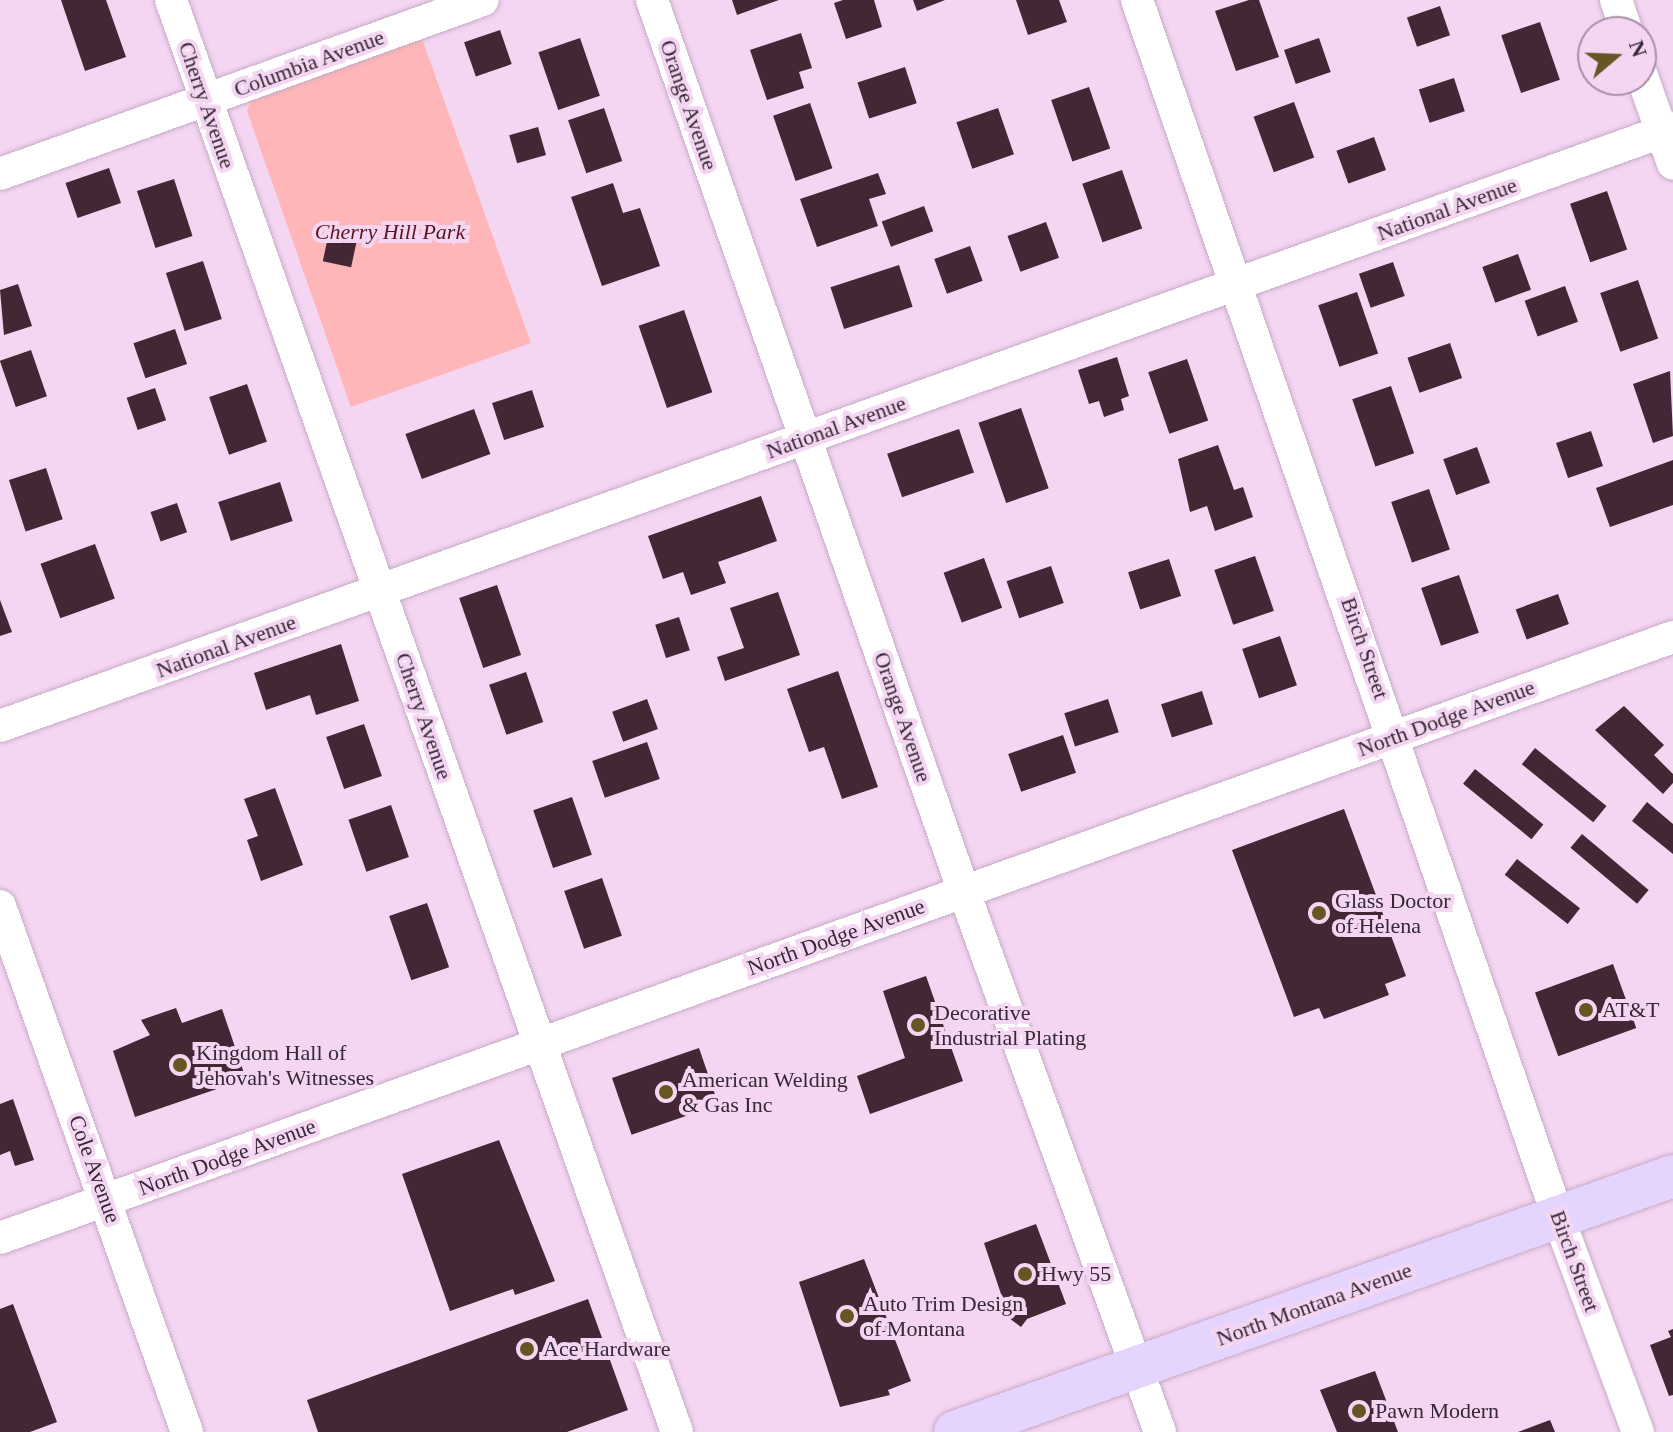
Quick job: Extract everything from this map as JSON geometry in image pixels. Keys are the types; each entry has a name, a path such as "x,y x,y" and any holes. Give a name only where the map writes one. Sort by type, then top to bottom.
{"main road":[{"name":"North Montana Avenue","path":"955,1432 1673,1176"}],"street":[{"name":"Cherry Avenue","path":"171,0 381,590 537,1045 677,1432"},
{"name":"Columbia Avenue","path":"0,174 483,0"},
{"name":"Orange Avenue","path":"652,0 964,892 1160,1432"},
{"name":"Birch Street","path":"1137,0 1396,736 1558,1217 1638,1432"},
{"path":"1652,96 1668,130 1673,164"},
{"name":"National Avenue","path":"0,726 1668,130"},
{"name":"North Dodge Avenue","path":"0,1238 1673,637"},
{"name":"Cole Avenue","path":"0,906 187,1432"}],"green space":[{"name":"Cherry Hill Park","path":"421,36 531,343 351,407 247,111 251,100"}],"building":[{"path":"61,0 106,0 126,57 85,71"},
{"path":"732,0 779,0 737,15"},
{"path":"874,0 882,27 846,39 834,3"},
{"path":"913,0 945,0 917,11"},
{"path":"1016,0 1059,0 1067,22 1028,35"},
{"path":"1249,0 1259,0 1279,57 1236,71 1215,11"},
{"path":"1440,6 1450,35 1417,47 1407,17"},
{"path":"1540,22 1560,80 1521,93 1501,35"},
{"path":"500,30 512,64 476,76 464,42"},
{"path":"801,33 812,68 799,72 804,88 767,100 750,50"},
{"path":"580,38 600,96 558,110 538,52"},
{"path":"1319,38 1331,72 1296,84 1284,50"},
{"path":"905,67 917,103 869,119 857,82"},
{"path":"1454,78 1465,111 1430,123 1419,89"},
{"path":"1089,87 1110,148 1072,161 1051,100"},
{"path":"1294,102 1314,157 1274,172 1254,117"},
{"path":"810,103 832,168 796,181 773,116"},
{"path":"604,108 622,161 586,173 568,120"},
{"path":"998,108 1014,154 972,169 956,122"},
{"path":"538,127 546,155 517,163 509,135"},
{"path":"1374,137 1386,170 1348,184 1336,151"},
{"path":"109,168 121,203 78,218 66,183"},
{"path":"1122,170 1142,229 1102,242 1082,184"},
{"path":"878,173 886,194 869,199 878,226 817,247 800,199"},
{"path":"174,179 193,236 155,248 137,191"},
{"path":"613,183 623,213 640,208 660,266 602,286 571,197"},
{"path":"1607,191 1627,250 1590,262 1570,204"},
{"path":"924,206 933,231 891,247 882,221"},
{"path":"1046,222 1059,258 1020,272 1007,236"},
{"path":"329,232 357,238 351,267 323,261"},
{"path":"970,246 983,281 947,294 934,259"},
{"path":"1518,254 1531,290 1495,303 1482,267"},
{"path":"203,261 222,319 185,331 166,273"},
{"path":"1393,262 1405,296 1371,308 1359,274"},
{"path":"899,265 913,307 844,329 831,287"},
{"path":"1638,280 1658,339 1620,352 1600,293"},
{"path":"18,284 32,326 4,335 0,290"},
{"path":"1565,286 1578,322 1538,336 1525,301"},
{"path":"1357,292 1378,353 1339,367 1318,305"},
{"path":"684,310 712,392 667,408 639,326"},
{"path":"175,329 187,364 145,378 133,343"},
{"path":"1450,343 1462,378 1419,393 1407,358"},
{"path":"31,350 47,396 16,407 0,361"},
{"path":"1117,357 1129,396 1121,399 1124,410 1104,417 1099,401 1089,404 1078,370"},
{"path":"1187,359 1208,420 1169,434 1148,372"},
{"path":"1670,371 1673,436 1653,443 1633,384"},
{"path":"247,384 267,442 229,455 209,397"},
{"path":"1391,386 1414,453 1375,466 1352,399"},
{"path":"155,388 166,420 138,430 127,398"},
{"path":"532,390 544,427 504,440 492,403"},
{"path":"1021,408 1049,488 1006,503 978,423"},
{"path":"474,409 490,454 422,479 405,434"},
{"path":"959,429 974,472 902,497 887,454"},
{"path":"1591,431 1603,466 1568,478 1556,443"},
{"path":"1218,445 1234,490 1243,487 1253,517 1215,531 1207,506 1190,512 1178,459"},
{"path":"1477,447 1490,483 1456,495 1443,459"},
{"path":"1673,460 1673,505 1610,527 1596,488"},
{"path":"46,468 63,519 26,531 9,480"},
{"path":"280,482 293,521 231,541 218,502"},
{"path":"1429,489 1450,550 1412,563 1391,502"},
{"path":"761,496 777,541 718,562 726,583 691,595 683,572 663,579 648,536"},
{"path":"177,503 187,532 161,541 151,512"},
{"path":"95,544 115,599 60,618 40,564"},
{"path":"1255,556 1274,611 1233,625 1214,570"},
{"path":"984,558 1002,608 962,623 944,573"},
{"path":"1169,559 1181,596 1140,609 1128,572"},
{"path":"1051,566 1064,603 1019,618 1007,581"},
{"path":"1459,575 1479,633 1441,646 1421,588"},
{"path":"497,585 521,655 483,668 459,598"},
{"path":"778,592 800,655 725,681 717,657 744,648 730,608"},
{"path":"1558,594 1569,624 1527,639 1516,609"},
{"path":"0,600 12,632 0,636"},
{"path":"679,617 690,650 666,658 655,625"},
{"path":"1280,636 1297,685 1259,698 1242,649"},
{"path":"341,644 359,701 316,715 310,695 266,710 254,673"},
{"path":"838,671 878,787 842,799 824,747 809,752 787,689"},
{"path":"526,672 543,722 506,735 489,685"},
{"path":"1202,691 1213,724 1172,738 1161,704"},
{"path":"647,699 658,729 623,742 612,712"},
{"path":"1108,699 1119,732 1075,747 1064,713"},
{"path":"1624,706 1664,745 1654,755 1673,774 1673,783 1663,794 1595,730"},
{"path":"364,724 382,776 344,789 326,737"},
{"path":"1063,735 1076,773 1021,792 1008,754"},
{"path":"647,742 660,779 605,798 592,761"},
{"path":"1535,748 1606,806 1593,822 1522,764"},
{"path":"1475,769 1543,824 1531,839 1463,784"},
{"path":"275,788 303,865 261,881 247,840 258,836 244,799"},
{"path":"572,797 592,855 553,868 533,810"},
{"path":"1647,802 1673,824 1673,854 1632,821"},
{"path":"391,805 409,857 366,872 348,820"},
{"name":"Glass Doctor of Helena","path":"1344,809 1406,976 1385,984 1389,995 1324,1019 1319,1008 1294,1017 1232,850"},
{"path":"1582,834 1649,890 1637,904 1570,848"},
{"path":"1517,859 1580,908 1568,924 1505,875"},
{"path":"602,878 622,936 584,949 564,891"},
{"path":"427,903 449,967 411,980 389,916"},
{"name":"AT&T","path":"1613,964 1636,1028 1558,1056 1535,992"},
{"name":"Decorative Industrial Plating","path":"926,976 963,1081 870,1114 857,1076 905,1058 883,991"},
{"name":"Kingdom Hall of Jehovah's Witnesses","path":"176,1008 182,1023 222,1009 246,1079 135,1117 113,1051 150,1035 141,1020"},
{"name":"American Welding & Gas Inc","path":"699,1048 719,1105 632,1135 612,1078"},
{"path":"13,1099 34,1160 15,1166 10,1151 0,1155 0,1104"},
{"path":"499,1140 555,1281 515,1295 513,1289 450,1311 402,1174"},
{"name":"Hwy 55","path":"1036,1224 1066,1304 1027,1319 1021,1327 1009,1318 984,1243"},
{"name":"Auto Trim Design of Montana","path":"864,1259 911,1381 888,1390 890,1395 840,1407 799,1282"},
{"name":"Ace Hardware","path":"588,1299 628,1410 567,1432 318,1432 307,1400"},
{"path":"13,1304 57,1422 30,1432 0,1432 0,1309"},
{"path":"1673,1329 1673,1395 1669,1396 1650,1345 1671,1337 1668,1331"},
{"name":"Pawn Modern","path":"1375,1371 1398,1432 1337,1432 1320,1390"},
{"path":"1550,1420 1555,1432 1518,1432"}],"place":[{"name":"Glass Doctor of Helena","path":"1319,913"},
{"name":"AT&T","path":"1586,1010"},
{"name":"Decorative Industrial Plating","path":"918,1025"},
{"name":"Kingdom Hall of Jehovah's Witnesses","path":"180,1065"},
{"name":"American Welding & Gas Inc","path":"666,1092"},
{"name":"Hwy 55","path":"1025,1274"},
{"name":"Auto Trim Design of Montana","path":"847,1316"},
{"name":"Ace Hardware","path":"527,1349"},
{"name":"Pawn Modern","path":"1359,1411"}]}
